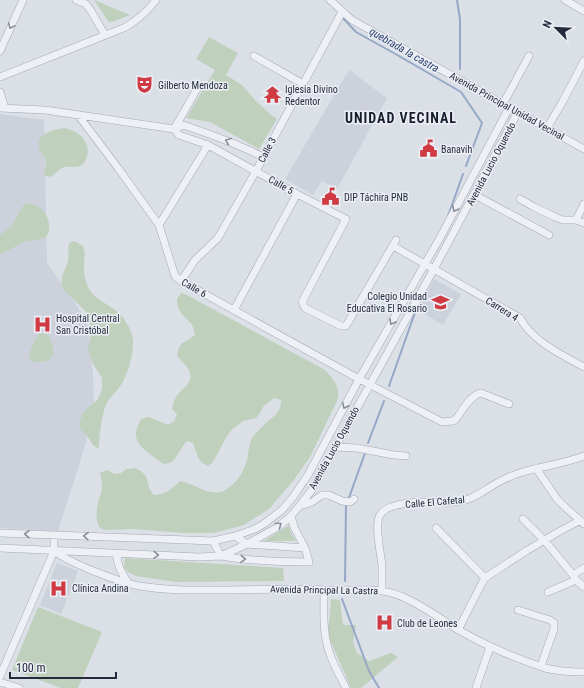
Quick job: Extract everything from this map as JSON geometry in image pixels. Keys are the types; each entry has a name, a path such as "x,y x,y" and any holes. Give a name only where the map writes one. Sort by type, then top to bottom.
{"street":[{"path":"0,51 23,0"},
{"path":"76,0 87,2 105,35"},
{"path":"0,77 126,27 136,21 152,6 156,0"},
{"name":"Avenida Principal Unidad Vecinal","path":"330,0 352,20 584,149"},
{"path":"565,0 584,11"},
{"name":"Calle 3","path":"181,281 195,260 218,238 342,12"},
{"path":"254,56 303,84"},
{"name":"Avenida Lucio Oquendo","path":"0,533 213,541 235,536 255,529 282,510 308,475 359,379 425,264 506,106 529,56"},
{"path":"547,128 584,62"},
{"path":"174,129 197,88"},
{"path":"0,92 2,108"},
{"name":"Calle 5","path":"2,108 45,110 174,129 183,125 248,149 263,157"},
{"name":"Avenida Lucio Oquendo","path":"0,548 199,557 221,556 278,527 291,516 311,491 434,269 518,112"},
{"name":"Calle 6","path":"78,115 159,225 175,276 181,281 369,385 442,422 453,421 456,419 473,396 477,393 481,393 509,404"},
{"name":"Calle 5","path":"174,129 179,135 208,145 346,219 302,302 305,308 341,326 346,326 395,243 425,264"},
{"path":"159,225 208,145"},
{"path":"234,310 297,194"},
{"path":"474,195 549,235"},
{"path":"520,199 554,217 563,220 576,220 584,223"},
{"path":"576,220 584,204"},
{"name":"Carrera 4","path":"425,264 520,318 524,326 532,335 555,351 584,367"},
{"path":"335,447 357,448 406,456"},
{"name":"Calle El Cafetal","path":"382,591 382,568 378,521 381,514 390,508 406,504 453,502 471,499 497,482 519,472 562,463 584,456"},
{"path":"458,630 485,578 560,531 582,523 557,499 536,468"},
{"path":"300,506 312,502 322,495 342,501 350,502 354,500"},
{"path":"213,541 221,556 290,562 309,562 305,548 294,526 291,516"},
{"path":"523,519 545,541 584,587"},
{"path":"436,528 485,578"},
{"path":"0,676 54,551 54,535"},
{"path":"235,536 247,544 305,548"},
{"name":"Avenida Principal La Castra","path":"54,551 63,558 76,564 109,577 139,586 172,590 201,591 246,589 382,591 395,594 406,599 458,630 490,646 546,668 584,672"},
{"path":"118,553 117,561 120,570 130,584"},
{"path":"548,592 575,578 584,568"},
{"path":"324,589 324,627 326,642 331,657 346,688"},
{"path":"518,610 550,620 554,623 554,629 541,666"},
{"path":"476,688 490,646"},
{"path":"0,682 19,688"}],"shaded area":[{"path":"349,70 387,98 337,189 322,181 313,195 285,179"},
{"name":"Hospital Central San Cristóbal","path":"0,114 44,120 47,263 86,319 88,329 93,374 94,410 84,449 58,531 0,528"},
{"name":"Colegio Unidad Educativa El Rosario","path":"434,279 461,294 443,325 418,310"},
{"name":"Clínica Andina","path":"57,563 78,571 61,614 40,605"}],"green space":[{"path":"94,0 130,15 109,22"},
{"path":"209,37 238,53 226,75 242,85 255,100 277,119 259,149 210,122 186,118 215,70 196,59"},
{"path":"64,128 74,131 80,135 88,150 86,159 80,166 64,167 51,177 44,175 46,162 39,148 40,139 47,133"},
{"path":"26,203 40,208 46,215 49,224 48,234 45,238 23,242 0,254 0,234 10,228 22,207"},
{"path":"74,241 83,246 84,249 84,271 88,287 96,297 120,314 130,329 133,340 131,361 126,374 121,385 105,407 98,449 80,429 79,423 83,413 98,399 102,389 102,378 93,364 88,349 91,332 89,317 86,312 63,289 61,281 68,260 69,243"},
{"path":"181,293 325,370 336,384 338,392 337,401 310,457 293,481 269,509 244,525 214,533 184,533 134,529 105,530 100,528 97,521 97,508 102,484 100,473 107,470 114,474 121,473 127,469 135,468 146,476 150,490 154,495 162,494 168,491 180,481 207,491 223,491 237,481 245,466 251,440 256,433 276,414 281,405 281,400 274,398 263,407 256,418 243,421 231,430 213,462 208,466 202,463 198,457 193,443 187,441 170,463 163,464 141,446 136,435 141,419 149,417 168,425 174,421 177,414 172,409 174,401 178,394 190,381 189,370 177,355 181,344 195,335 193,326 179,310 177,299"},
{"path":"40,333 49,336 53,348 52,356 50,359 42,362 31,361 29,356"},
{"path":"289,525 291,533 296,541 264,541"},
{"path":"125,558 283,568 284,581 176,582 136,576 128,572 124,567"},
{"path":"331,599 340,600 343,625 356,625 353,642 357,653 369,661 391,653 398,657 361,688 351,688 328,635"},
{"path":"38,607 102,632 78,688 61,688 12,670"}],"waterway":[{"path":"457,0 460,19 460,69"},
{"name":"quebrada la castra","path":"343,18 356,32 461,92 482,123 466,166"},
{"path":"448,216 463,174"},
{"path":"389,386 418,304"},
{"path":"368,443 384,401"},
{"path":"345,581 346,506 365,453"},
{"path":"342,599 369,671 379,688"}],"place":[{"name":"Gilberto Mendoza","path":"145,85"},
{"name":"Iglesia Divino Redentor","path":"272,95"},
{"name":"Banavih","path":"428,149"},
{"name":"DIP Táchira PNB","path":"331,197"},
{"name":"Colegio Unidad Educativa El Rosario","path":"440,302"},
{"name":"Hospital Central San Cristóbal","path":"43,324"},
{"name":"Clínica Andina","path":"59,588"},
{"name":"Club de Leones","path":"384,623"}],"district":[{"name":"UNIDAD VECINAL","path":"401,118"}]}
